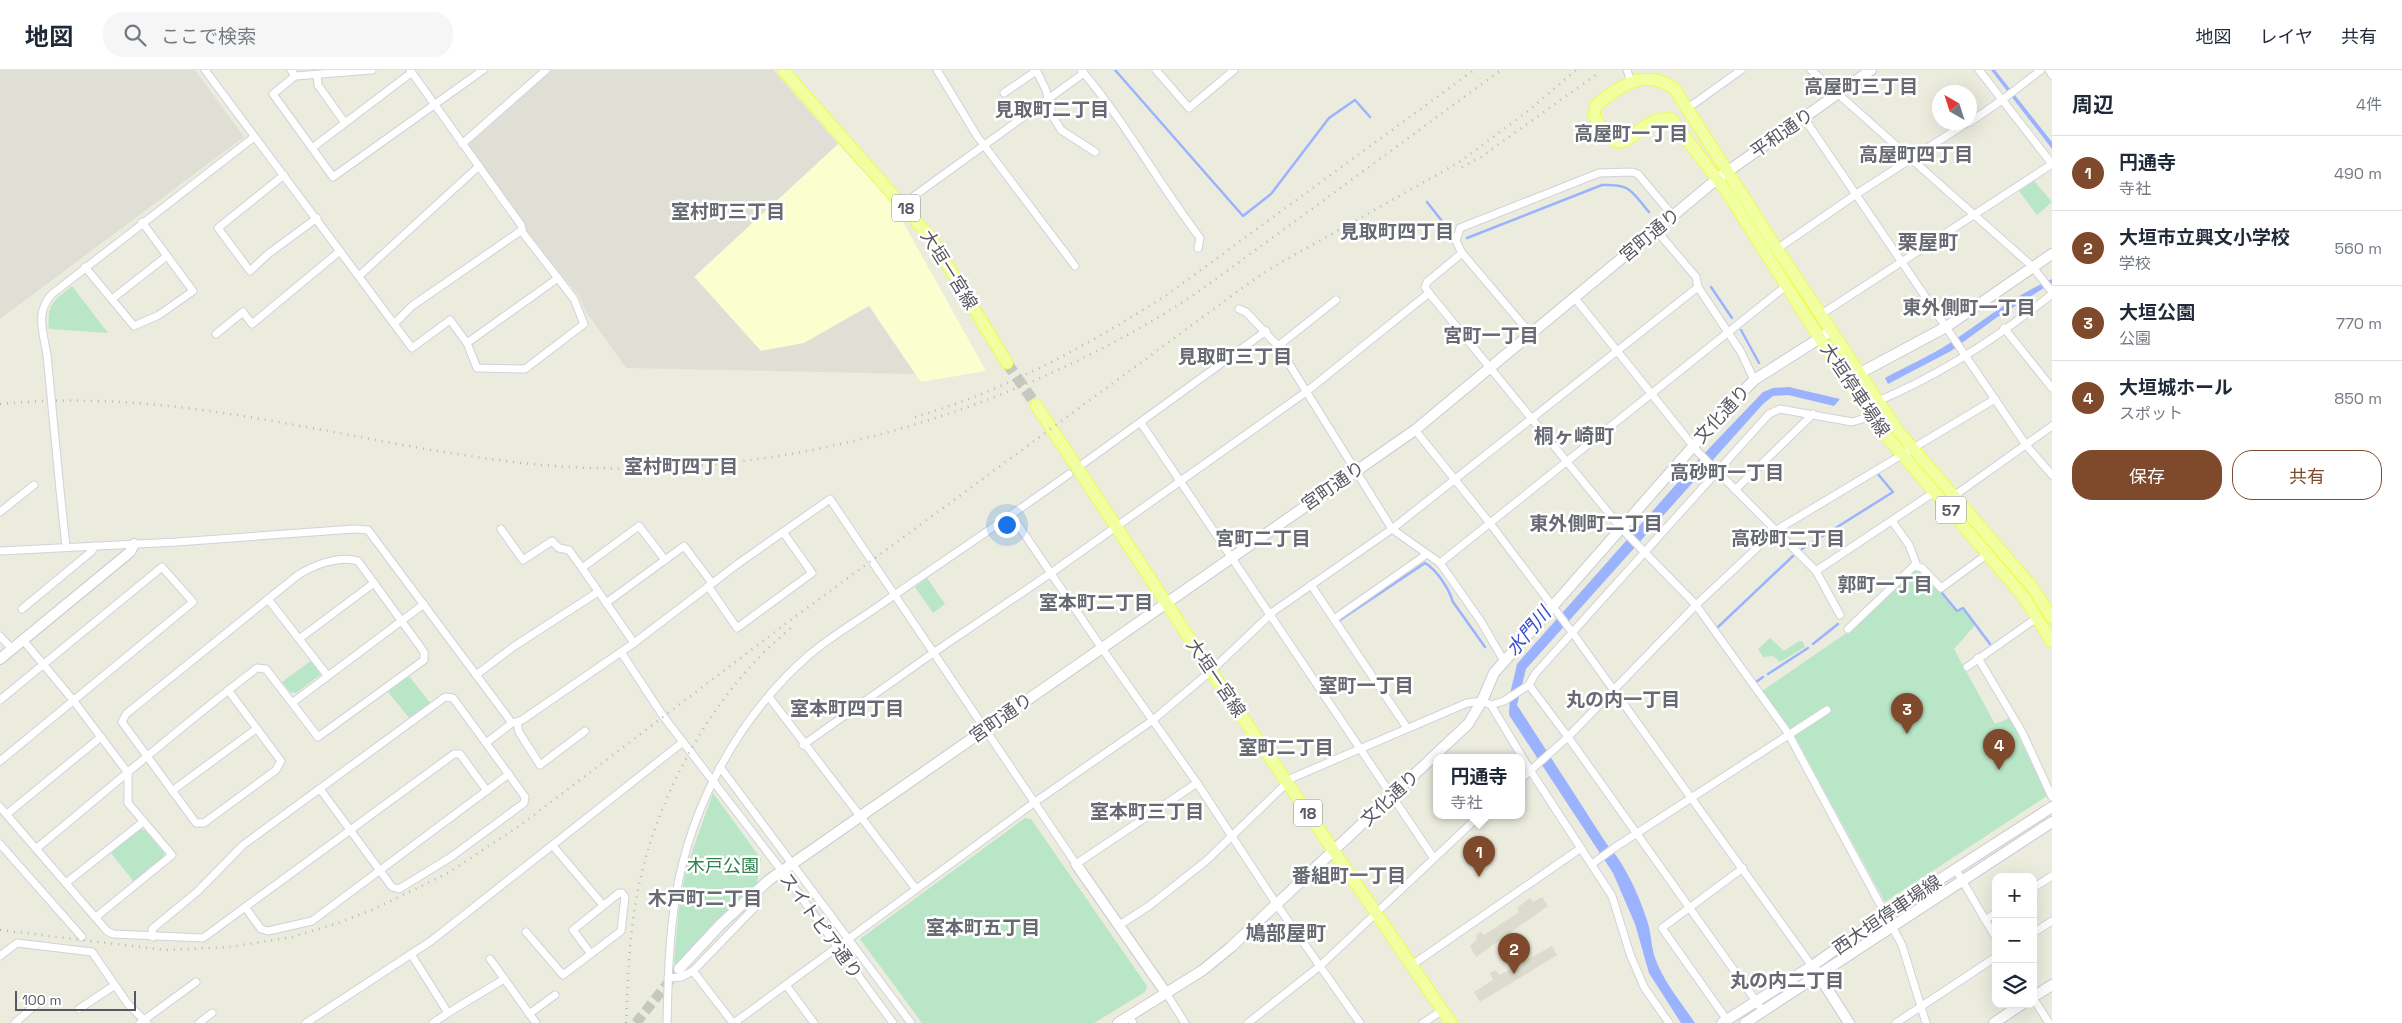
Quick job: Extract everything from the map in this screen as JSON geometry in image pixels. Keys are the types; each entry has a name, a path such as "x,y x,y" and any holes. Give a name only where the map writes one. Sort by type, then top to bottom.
{"main road":[{"name":"大垣一宮線","path":"787,71 931,238 1007,363"},
{"name":"大垣停車場線","path":"1939,488 1900,454 1872,416 1717,178 1676,124 1671,119 1654,119 1622,142 1612,141 1596,120 1594,111 1601,100 1629,75 1658,75 1674,88 1878,402 1939,488 2024,597 2052,642"},
{"name":"大垣一宮線","path":"1036,405 1211,671 1451,1023"},
{"name":"大垣停車場線","path":"1949,500 2032,587 2051,613"}],"street":[{"path":"205,70 412,348 450,320 467,343 477,368 525,369 584,324 574,299 522,230 411,71 312,148"},
{"path":"372,70 316,75 293,73 273,94 333,177 483,70"},
{"path":"462,144 546,70"},
{"path":"937,70 958,106 984,144 1075,266"},
{"path":"1004,93 1036,70 1046,90 1052,114 1061,130 1095,152"},
{"path":"1156,70 1189,108 1234,70"},
{"path":"1688,108 1741,70"},
{"path":"1811,70 2033,268 2052,293 1965,355 1878,402"},
{"path":"1820,315 2052,164 2005,98 1979,70"},
{"path":"1977,117 2041,70"},
{"path":"2049,70 2052,74"},
{"path":"903,204 1082,72 1106,100 1171,200 1200,238 1198,248"},
{"name":"平和通り","path":"1717,178 1804,118 1865,72"},
{"path":"316,75 318,85 344,123"},
{"path":"1804,118 2026,444 2052,475"},
{"path":"1777,249 1855,195 1956,130"},
{"path":"66,547 47,355 41,316 43,304 85,266 254,136"},
{"path":"359,276 478,166"},
{"path":"1530,334 1462,253 1456,241 1460,228 1599,173 1632,172 1638,174 1673,216"},
{"path":"284,175 218,228 250,271 268,254 317,218"},
{"name":"宮町通り","path":"679,968 757,890 782,871 1415,430 1717,178"},
{"path":"85,266 134,326 159,315 193,291 142,222"},
{"path":"394,324 412,306 522,230"},
{"path":"1656,230 1696,277 1698,287 1741,352 1754,380"},
{"path":"216,334 243,312 252,324 340,251"},
{"path":"1462,253 1428,282 1425,287 1489,368 1624,531 1643,553 1696,605 1788,733 1902,945 1926,1023"},
{"path":"1847,380 1949,331 2052,254"},
{"path":"112,299 167,256"},
{"path":"467,343 558,278"},
{"path":"1440,563 1651,392 1786,286"},
{"path":"693,971 734,1023 1035,802 1153,720 1211,671 1269,615 1392,528 1698,287"},
{"path":"804,745 1306,392 1429,293"},
{"path":"1574,297 1710,465 1816,571 1840,615"},
{"path":"1278,346 1336,300"},
{"path":"1239,308 1266,331 1278,346 1392,528 1440,563 1480,620 1504,661"},
{"path":"2004,328 2052,388"},
{"path":"1084,463 1266,331"},
{"name":"文化通り","path":"1436,754 1487,703 1494,672 1555,610 1754,380 1831,331"},
{"path":"1525,775 1568,737 1696,605 1775,531 1900,454 1995,399"},
{"path":"1118,926 1163,895 1206,861 1292,778 1467,703 1504,701 1526,687 1570,629 1643,553 1769,414 1780,409 1852,422 1872,416"},
{"path":"1735,490 1813,414"},
{"path":"1141,423 1433,857"},
{"path":"1949,500 2052,426"},
{"path":"1415,430 1489,522 1659,750 1812,966 1849,1023"},
{"path":"667,1023 668,978 676,894 694,826 720,767 749,722 769,697 809,655 1012,516 1069,474"},
{"path":"0,512 34,485"},
{"path":"1816,571 1939,488"},
{"path":"486,743 514,722 522,720 634,643 710,585 830,499 1185,1023"},
{"path":"1012,516 1197,783 1277,905 1360,1023"},
{"path":"1848,629 1916,563 1913,553 1892,521"},
{"path":"582,568 639,526 664,560"},
{"path":"0,551 354,529 368,530 476,675 514,722 540,765 585,731"},
{"path":"501,529 523,560 552,541 559,548 570,550 634,643"},
{"path":"606,603 684,546 737,628 812,573 783,532"},
{"path":"0,658 130,552 134,544"},
{"path":"22,609 92,550 94,546"},
{"path":"1334,619 1427,554"},
{"path":"1914,566 1922,568 1940,588 1989,554"},
{"path":"37,848 148,758 228,690 257,668 266,669 318,737 424,660 424,652 358,561 352,559 327,562 298,575 126,714 122,722 148,758 196,824 204,824 268,776 281,761 228,690"},
{"path":"0,700 162,567 192,602 0,760"},
{"path":"299,638 374,583"},
{"path":"1311,585 1407,728"},
{"path":"476,675 513,647 598,592"},
{"path":"268,599 327,676"},
{"path":"292,703 424,604"},
{"path":"1967,667 2037,618 2051,613"},
{"path":"0,636 12,649"},
{"path":"23,640 73,700 128,773 128,803 142,822 172,855 96,917"},
{"name":"スイトピア通り","path":"621,652 663,716 782,871 893,1023"},
{"path":"1978,658 2022,732 2052,796"},
{"path":"1526,687 1568,737 1763,1011"},
{"path":"153,937 152,929 198,891 243,846 320,789 445,697 453,698 525,797 524,803 473,841 436,867 399,889 392,887 320,789"},
{"path":"769,697 916,889"},
{"path":"1487,703 1520,754"},
{"path":"1592,864 1788,733 1827,710"},
{"path":"172,791 256,729"},
{"path":"6,814 101,736"},
{"path":"309,1022 431,941 683,742"},
{"path":"0,807 107,931 113,934 153,937 203,938 454,754 460,754 487,791"},
{"name":"文化通り","path":"1118,1023 1131,1020 1231,947 1433,757"},
{"path":"1525,762 1612,896 1630,954 1644,987 1669,1023"},
{"path":"720,767 912,1023"},
{"path":"245,907 261,929 268,931 312,921 509,774"},
{"path":"1076,864 1197,783"},
{"name":"西大垣停車場線","path":"1724,1021 1812,966 1886,914 2052,807"},
{"path":"1248,1023 1320,966 1377,914 1433,857 1476,819"},
{"path":"66,883 142,822"},
{"name":"西大垣停車場線","path":"1745,1023 2052,822"},
{"path":"0,844 82,937"},
{"path":"553,846 603,905"},
{"path":"1412,965 1581,848"},
{"path":"1724,1021 1662,928 1743,868"},
{"path":"1956,870 1992,931"},
{"path":"2037,885 2052,876"},
{"path":"668,978 681,977 693,971 754,907 758,901 757,890"},
{"path":"526,932 563,975 621,930 626,897 622,893 619,893 603,905 573,930 590,954"},
{"path":"1985,920 1992,916"},
{"path":"2037,930 2052,921"},
{"path":"0,956 17,942 92,952 128,1004 144,1022 196,982"},
{"path":"411,954 448,1013"},
{"path":"490,959 536,1023"},
{"path":"1896,1023 1992,960"},
{"path":"433,1023 504,979"},
{"path":"79,1009 115,985"},
{"path":"2037,995 2052,985"},
{"path":"786,986 814,1023"},
{"path":"529,1014 555,995"},
{"path":"15,1023 40,1001"},
{"path":"2037,1005 2048,1023"},
{"path":"1994,1023 2016,1008"},
{"path":"1423,1023 1443,1010"},
{"path":"199,1023 212,1013"}],"shaded area":[{"path":"0,70 195,70 244,137 0,319"},
{"path":"552,70 773,70 838,144 694,277 761,351 804,343 869,306 915,374 626,368 586,312 579,296 527,232 468,145"},
{"path":"838,144 893,204 986,371 921,382 869,306 804,343 761,351 694,276"},
{"path":"1542,897 1548,906 1476,957 1470,946 1477,939 1476,934 1481,932 1484,935 1519,912 1517,908 1530,898 1533,902"},
{"path":"1552,946 1557,955 1480,1002 1474,992 1493,980 1490,973 1495,970 1500,975"}],"green space":[{"path":"2034,181 2052,202 2037,215 2019,191"},
{"path":"72,286 108,333 49,329 50,308"},
{"path":"1918,568 1956,611 1963,609 1975,625 1954,649 1995,724 2010,718 2047,796 1885,902 1793,733 1762,691 1845,634 1914,569"},
{"path":"927,578 945,604 933,613 915,587"},
{"path":"1770,638 1784,651 1799,641 1803,642 1805,647 1780,662 1773,656 1763,657 1758,649"},
{"path":"312,660 320,675 296,693 290,692 282,682"},
{"path":"409,676 431,704 411,720 388,692"},
{"name":"木戸公園","path":"713,793 761,859 757,883 715,921 677,965 674,962 679,908 686,869"},
{"path":"1025,818 1031,819 1147,986 1145,992 1094,1023 922,1023 860,939"},
{"path":"138,829 145,830 164,853 163,859 135,883 110,852"}],"water":[{"path":"1991,70 1995,70 2052,142 2052,149"},
{"path":"2052,279 2052,283 1996,318 1951,351 1888,384 1885,378 1942,348 2012,300"},
{"path":"1789,387 1840,399 1834,406 1788,395 1773,396 1763,404 1526,669 1517,705 1630,879 1647,920 1658,967 1695,1023 1681,1023 1649,973 1635,924 1613,873 1509,715 1510,694 1517,664 1695,463 1763,392 1773,388"}],"waterway":[{"path":"1115,70 1243,216 1271,194 1329,118 1355,100 1370,117"},
{"path":"1467,238 1602,185 1619,186 1630,190 1649,212"},
{"path":"1427,202 1449,230"},
{"path":"1711,287 1732,318"},
{"path":"1741,330 1759,363"},
{"path":"1802,549 1893,492 1877,473"},
{"path":"1718,627 1793,556"},
{"path":"1340,620 1425,563 1442,580 1453,602 1485,647"},
{"path":"1942,593 1957,611 1963,608 1990,644"},
{"path":"1813,644 1838,624"},
{"path":"1768,674 1808,648"},
{"path":"1756,682 1763,677"}],"tunnel":[{"path":"1007,363 1036,405"},
{"path":"636,1023 679,969"}],"railway":[{"path":"915,417 981,394 1014,380 1046,365 1138,313 1168,294 1474,70"},
{"path":"0,404 67,401 133,403 198,409 456,454 522,463 604,468 686,466 768,458 848,442 927,421 1005,393 1080,360 1152,321 1217,278 1501,70"},
{"path":"0,930 166,950 229,947 292,937 338,923 374,909 448,873 522,824 788,622 1245,286 1273,267 1458,163 1527,112 1576,70"},
{"path":"1462,167 1481,157 1597,74"},
{"path":"626,1023 634,911 646,858 658,820 693,746 715,712 739,680 766,650 795,625"}],"place":[{"name":"大垣公園","path":"1907,734"},
{"name":"大垣城ホール","path":"1999,770"},
{"name":"円通寺","path":"1479,877"},
{"name":"大垣市立興文小学校","path":"1514,974"}],"district":[{"name":"高屋町三丁目","path":"1861,86"},
{"name":"見取町二丁目","path":"1052,109"},
{"name":"高屋町一丁目","path":"1631,133"},
{"name":"高屋町四丁目","path":"1916,154"},
{"name":"室村町三丁目","path":"728,211"},
{"name":"見取町四丁目","path":"1397,231"},
{"name":"栗屋町","path":"1928,242"},
{"name":"東外側町一丁目","path":"1969,307"},
{"name":"宮町一丁目","path":"1491,335"},
{"name":"見取町三丁目","path":"1235,356"},
{"name":"桐ヶ崎町","path":"1574,436"},
{"name":"室村町四丁目","path":"681,466"},
{"name":"高砂町一丁目","path":"1727,472"},
{"name":"東外側町二丁目","path":"1596,523"},
{"name":"宮町二丁目","path":"1263,538"},
{"name":"高砂町二丁目","path":"1788,538"},
{"name":"郭町一丁目","path":"1885,584"},
{"name":"室本町二丁目","path":"1096,602"},
{"name":"室町一丁目","path":"1366,685"},
{"name":"丸の内一丁目","path":"1623,699"},
{"name":"室本町四丁目","path":"847,708"},
{"name":"室町二丁目","path":"1286,747"},
{"name":"室本町三丁目","path":"1147,811"},
{"name":"番組町一丁目","path":"1349,875"},
{"name":"木戸町二丁目","path":"705,898"},
{"name":"室本町五丁目","path":"983,927"},
{"name":"鳩部屋町","path":"1286,933"},
{"name":"丸の内二丁目","path":"1787,980"}],"water label":[{"name":"水門川","path":"1528,631"}]}
